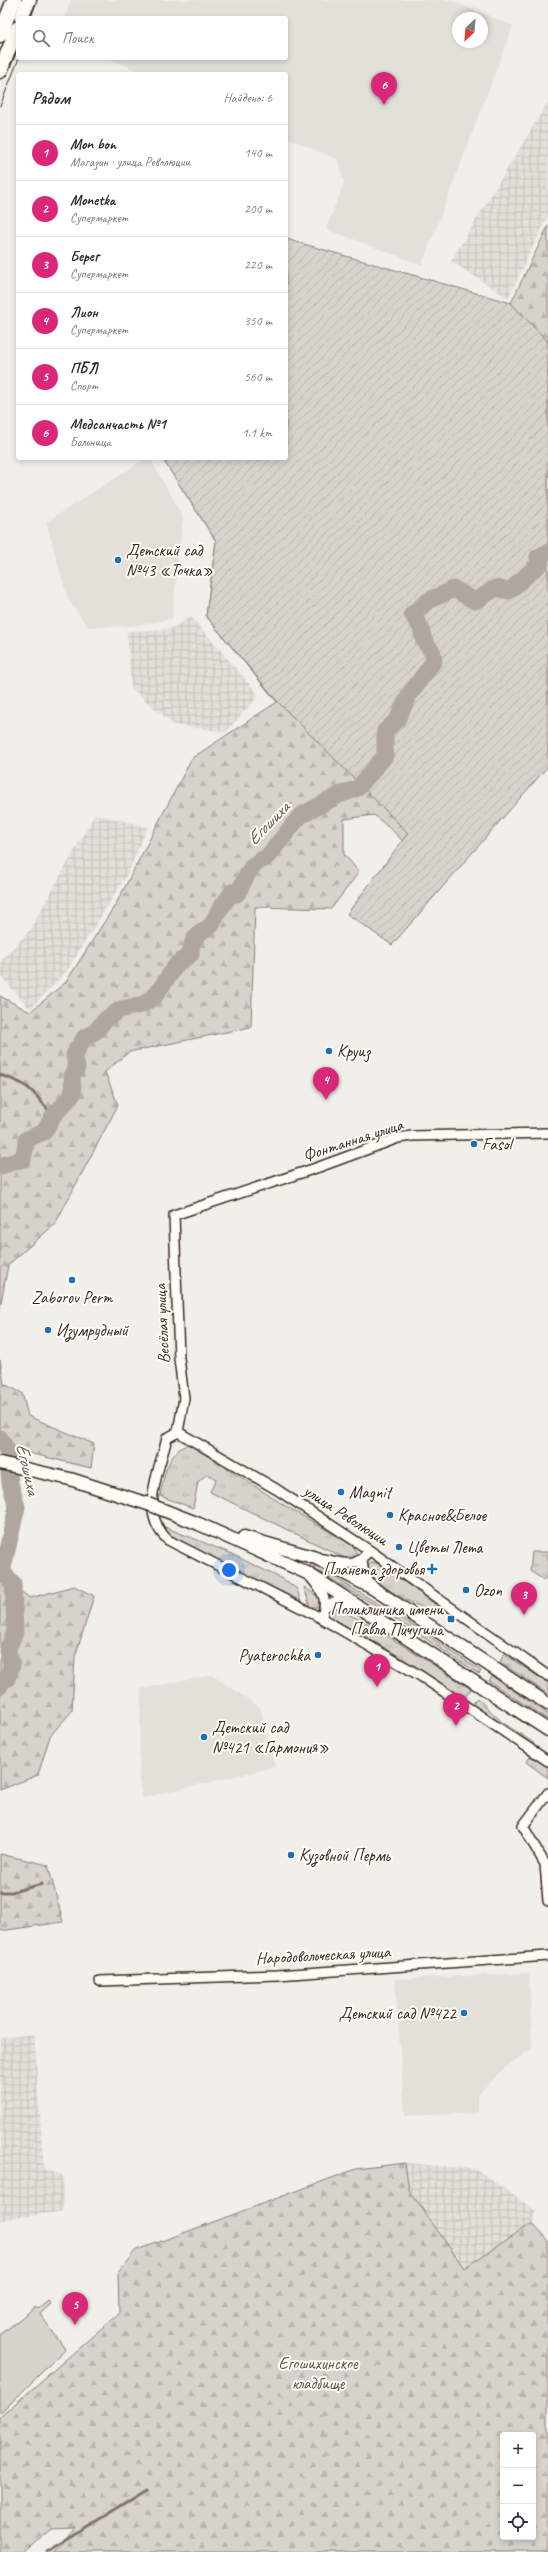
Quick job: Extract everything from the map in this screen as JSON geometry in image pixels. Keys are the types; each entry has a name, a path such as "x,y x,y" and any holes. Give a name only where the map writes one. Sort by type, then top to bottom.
{"main road":[{"path":"23,16 29,0"},
{"path":"0,35 11,6 20,16"},
{"path":"0,71 16,33"},
{"path":"0,1463 70,1479 127,1496 199,1524 308,1573 548,1730"},
{"path":"199,1524 316,1558 374,1589 548,1704"}],"street":[{"name":"Фонтанная улица","path":"174,1215 319,1168 398,1138 412,1136 548,1133"},
{"name":"Весёлая улица","path":"174,1215 179,1358 184,1398 178,1432"},
{"name":"улица Революции","path":"178,1432 276,1489 369,1550 548,1676"},
{"path":"178,1432 167,1438 152,1501 154,1522 161,1534 168,1540 212,1564 321,1618 419,1675 548,1761"},
{"path":"369,1550 362,1561 364,1574 374,1589"},
{"path":"316,1558 344,1563 362,1561"},
{"path":"308,1573 326,1599 326,1606 321,1618"},
{"path":"326,1606 334,1602 346,1602 365,1609"},
{"path":"548,1793 523,1826 545,1864 548,1901"},
{"name":"Народовольческая улица","path":"100,1981 278,1975 548,1956"}],"shaded area":[{"path":"71,0 450,0 479,12 452,12 452,48 488,48 488,16 513,26 422,265 326,229 344,183 338,160 288,138 288,72 140,72 113,60 288,60 288,16 65,16"},
{"path":"548,102 548,216 508,298 451,261"},
{"name":"Детский сад №43 «Точка»","path":"144,460 151,460 183,517 172,619 132,626 88,627 68,599 46,522"},
{"path":"191,617 259,695 226,732 174,725 131,688 127,631 170,629"},
{"path":"95,814 148,827 128,873 66,972 30,1009 0,975 0,962 30,930"},
{"name":"Детский сад №421 «Гармония»","path":"212,1675 260,1707 275,1767 142,1798 139,1777 141,1689"},
{"name":"Детский сад №422","path":"529,1973 532,2048 501,2071 478,2095 478,2113 405,2116 395,1979"},
{"path":"34,2034 44,2169 63,2175 63,2211 0,2220 0,2038"},
{"path":"405,2163 476,2169 536,2211 532,2223 464,2268 409,2190"}],"green space":[{"path":"548,226 548,761 442,881 394,832 374,815 344,819 344,854 359,872 331,909 255,907 251,1027 129,1052 105,1072 118,1105 55,1224 8,1265 0,1308 0,996 30,1012 66,982 117,902 192,758 277,702 206,616 216,541 163,460 288,460 288,457 511,303"},
{"path":"288,240 511,303 548,342 548,766 392,945 347,914 408,833 278,702 206,616 216,541 163,460 288,460"},
{"path":"0,1360 4,1384 22,1393 28,1416 94,1444 91,1468 0,1446"},
{"path":"189,1444 284,1505 352,1545 357,1554 349,1560 210,1492 216,1479 207,1474 198,1482 193,1508 160,1496 168,1465 176,1452"},
{"path":"162,1526 230,1553 288,1582 297,1589 301,1602 175,1540"},
{"path":"532,1552 548,1552 548,1574 544,1580 530,1571"},
{"path":"371,1562 380,1564 439,1607 435,1612 408,1601 391,1591 368,1572 367,1568"},
{"path":"312,1564 397,1615 481,1671 479,1674 373,1604 309,1566"},
{"path":"0,1577 30,1598 74,1586 94,1596 75,1657 72,1711 50,1736 38,1775 0,1790"},
{"path":"304,1587 320,1598 318,1607 310,1607"},
{"path":"337,1609 369,1624 471,1689 464,1699 399,1656 334,1619 332,1616"},
{"path":"504,1654 548,1683 548,1694 500,1662"},
{"path":"492,1676 548,1714 548,1720 489,1681"},
{"path":"477,1698 502,1722 534,1743 533,1745 472,1705"},
{"path":"531,1756 548,1767 548,1778 526,1762"},
{"path":"0,1854 48,1865 63,1922 0,1931"},
{"name":"Егошихинское кладбище","path":"405,2163 409,2190 464,2268 532,2223 548,2241 548,2552 54,2552 65,2543 75,2527 51,2528 23,2552 0,2552 0,2417 119,2313 118,2273 135,2251 356,2169"},
{"path":"48,2301 51,2304 40,2314 65,2349 0,2414 0,2335 35,2307 38,2309"}],"waterway":[{"name":"Егошиха","path":"0,1166 23,1159 27,1139 44,1132 53,1116 73,1094 72,1076 77,1068 74,1055 85,1037 95,1032 106,1019 121,1009 142,1005 155,996 177,964 191,954 191,948 194,940 200,933 212,925 218,911 232,892 237,894 252,866 267,857 300,816 339,795 358,788 385,756 385,731 397,720 409,695 434,661 433,653 424,641 421,628 412,614 428,601 454,589 475,601 496,588 509,591 541,563 538,557 548,552"},
{"path":"0,1075 19,1082 31,1090 53,1116"},
{"name":"Егошиха","path":"0,1438 7,1450 10,1483 17,1507 2,1572 13,1583 15,1632 7,1651 12,1665 7,1679 2,1680 0,1686"},
{"path":"0,1892 12,1892 42,1884"},
{"path":"47,2552 147,2491"}],"tram line":[{"path":"30,16 37,0"},
{"path":"10,65 16,51"},
{"path":"0,106 18,60"}],"place":[{"name":"Медсанчасть №1","path":"384,105"},
{"name":"Детский сад №43 «Точка»","path":"118,560"},
{"name":"Круиз","path":"329,1051"},
{"name":"Лион","path":"326,1100"},
{"name":"Fasol","path":"474,1144"},
{"name":"Zaborov Perm","path":"72,1280"},
{"name":"Изумрудный","path":"48,1330"},
{"name":"Magnit","path":"341,1492"},
{"name":"Красное&Белое","path":"390,1515"},
{"name":"Цветы Лета","path":"399,1547"},
{"name":"Планета здоровья","path":"432,1569"},
{"name":"Ozon","path":"466,1590"},
{"name":"Берег","path":"524,1615"},
{"name":"Поликлиника имени Павла Пичугина","path":"451,1619"},
{"name":"Pyaterochka","path":"318,1655"},
{"name":"Mon bon","path":"377,1687"},
{"name":"Monetka","path":"456,1726"},
{"name":"Детский сад №421 «Гармония»","path":"204,1737"},
{"name":"Кузовной Пермь","path":"291,1855"},
{"name":"Детский сад №422","path":"464,2013"},
{"name":"ПБЛ","path":"75,2325"}]}
